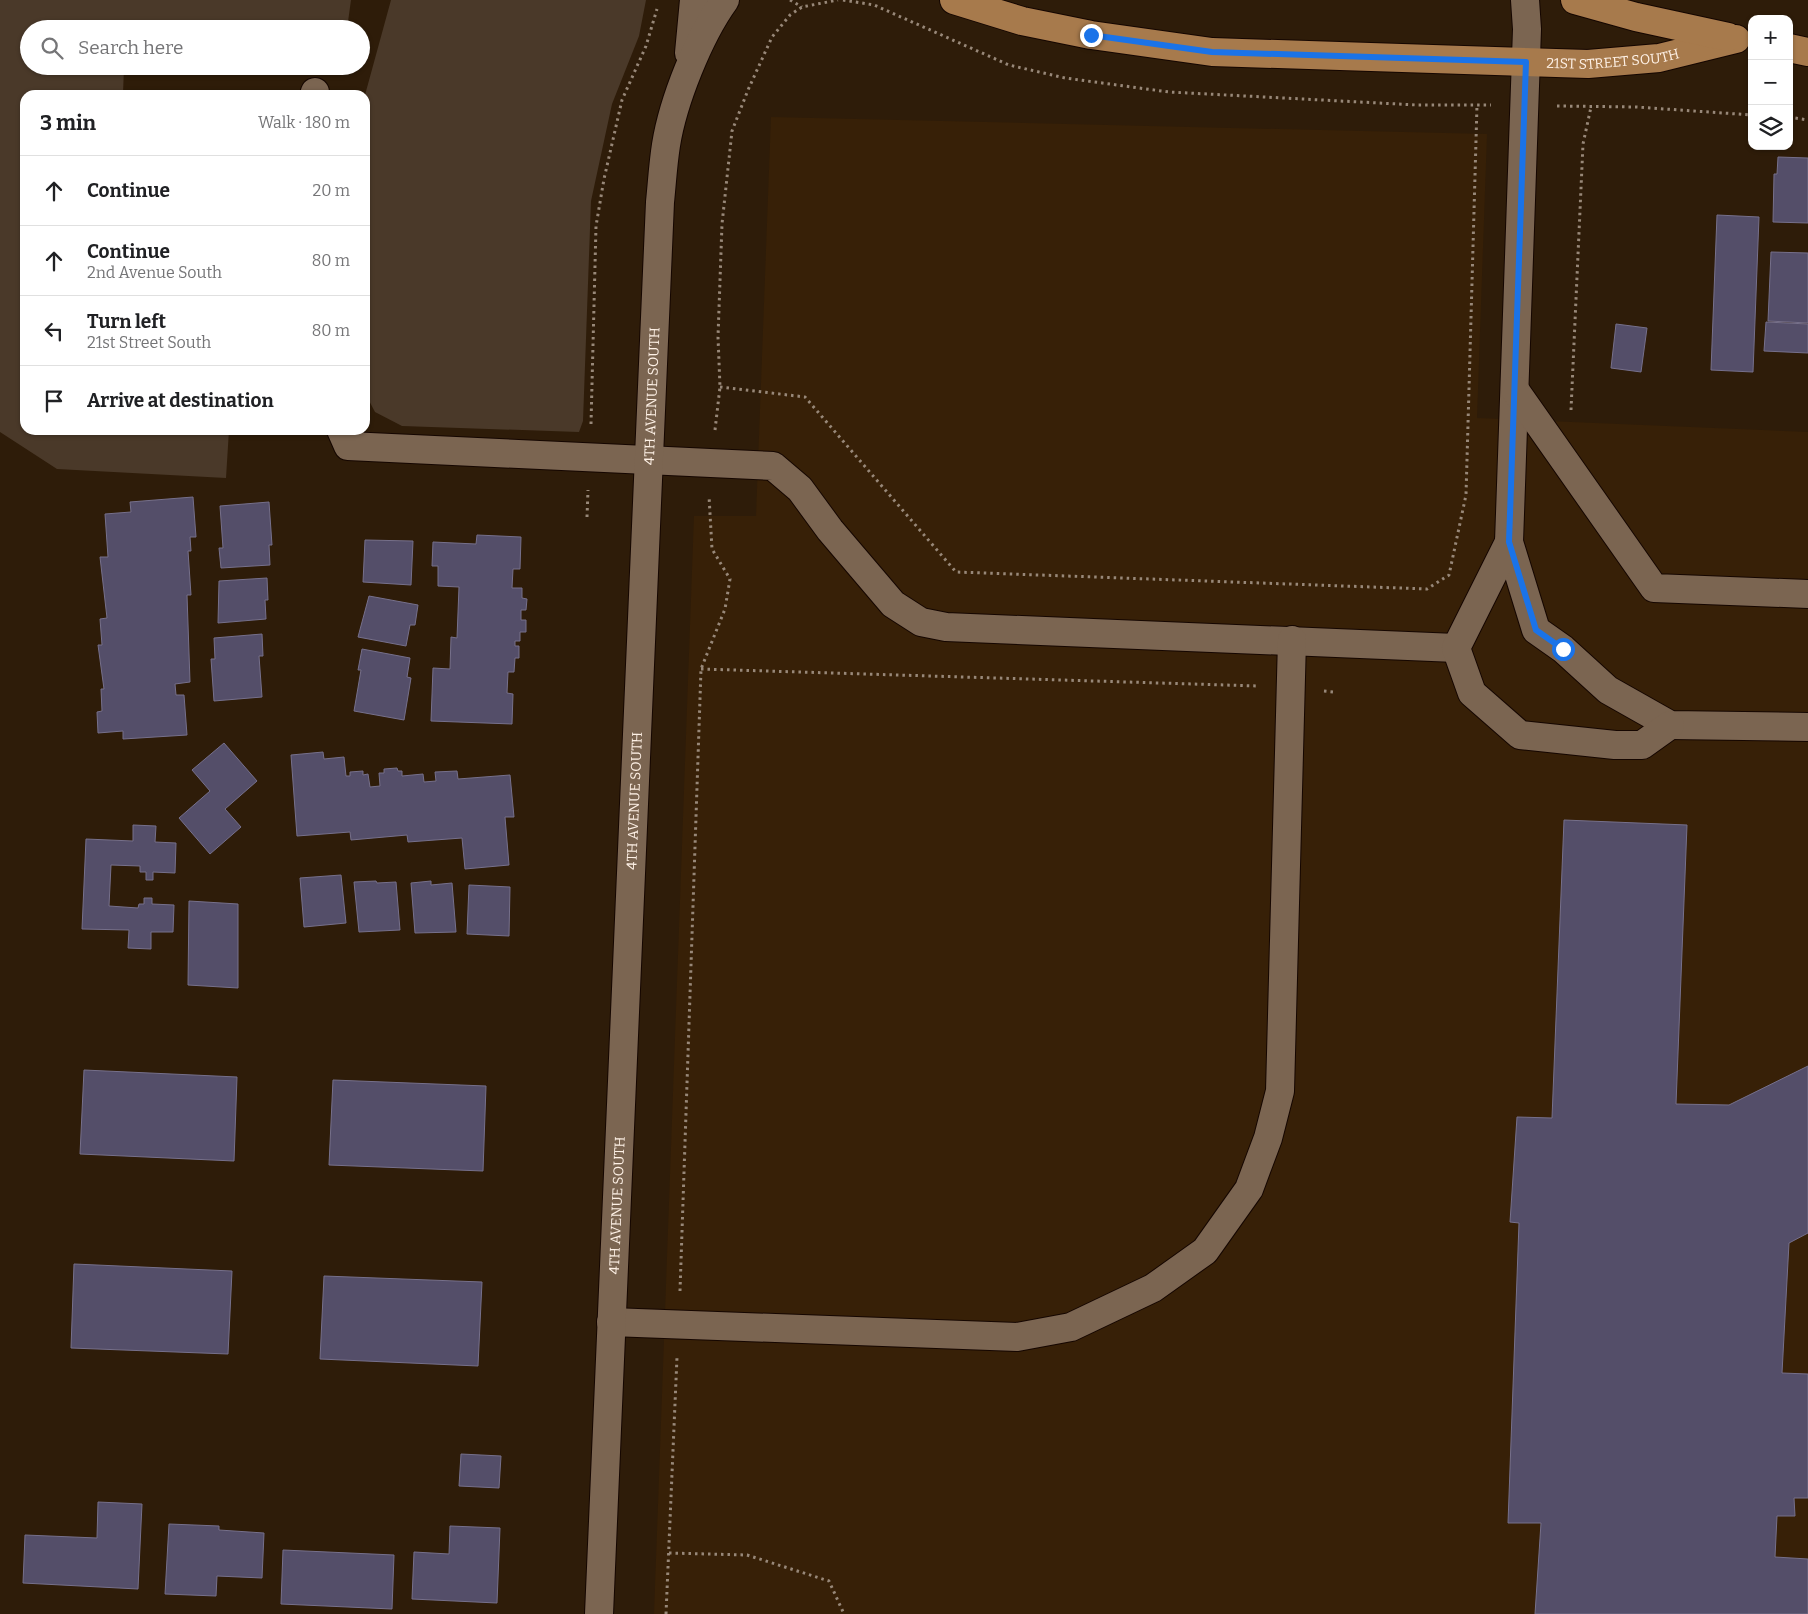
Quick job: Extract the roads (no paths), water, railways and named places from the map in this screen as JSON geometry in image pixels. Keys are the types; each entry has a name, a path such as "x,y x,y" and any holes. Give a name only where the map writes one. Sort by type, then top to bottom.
{"main road":[{"name":"21ST STREET SOUTH","path":"954,0 1022,21 1065,30 1212,52 1588,64 1659,58 1744,40"},
{"name":"21ST STREET SOUTH","path":"1575,0 1636,17 1744,40"},
{"path":"1793,49 1808,52"}],"street":[{"path":"681,91 690,45 694,0"},
{"name":"4TH AVENUE SOUTH","path":"599,1614 660,202 666,143 681,91 697,51 725,0"},
{"path":"1525,0 1526,62 1509,542 1536,630 1563,649 1608,690 1670,725 1808,727"},
{"path":"1515,390 1654,588 1808,594"},
{"path":"343,435 348,446 588,459 773,466 800,489 830,530 893,604 921,622 946,627 1456,648"},
{"path":"1509,542 1456,648 1472,693 1520,735 1615,745 1642,745 1670,725"},
{"path":"611,1322 1017,1337 1070,1327 1153,1288 1205,1251 1249,1189 1268,1138 1280,1091 1292,640"}]}
